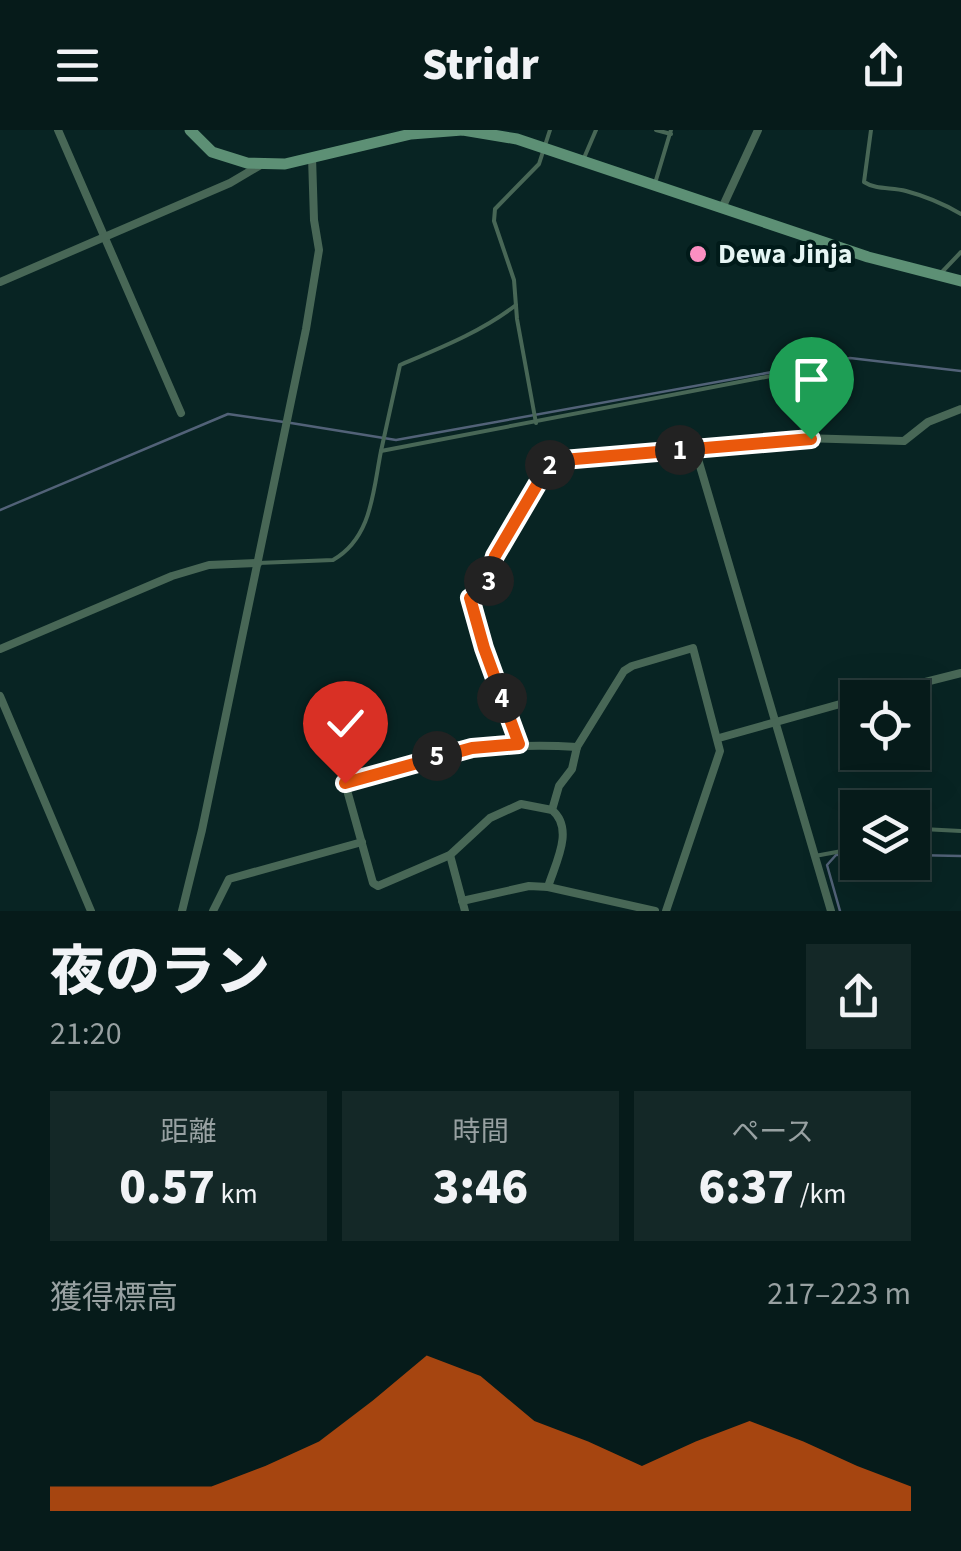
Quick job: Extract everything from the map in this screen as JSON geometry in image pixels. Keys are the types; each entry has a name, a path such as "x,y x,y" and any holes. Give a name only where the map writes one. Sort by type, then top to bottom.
{"street":[{"path":"58,130 180,413"},
{"path":"190,130 212,152 247,163 286,164 412,134 451,130 517,139 868,257 961,281"},
{"path":"722,208 758,130"},
{"path":"182,911 258,563 319,250 312,158"},
{"path":"0,282 244,176 264,163"},
{"path":"519,744 470,598 486,586 495,556 548,466 563,460 802,438 904,441 928,422 961,409"},
{"path":"695,449 831,911"},
{"path":"0,649 172,576 208,565 258,563"},
{"path":"552,810 558,786 572,769 577,747 624,671 693,648 719,738 718,764 666,911"},
{"path":"930,681 961,673"},
{"path":"0,696 92,911"},
{"path":"719,738 840,704"},
{"path":"548,887 564,830 552,810 521,804 490,818 450,855 378,886 373,883 345,783 472,748 519,744 577,747"},
{"path":"213,911 229,880 362,842"},
{"path":"450,855 465,911"},
{"path":"462,901 529,886 655,911"}],"lane":[{"path":"536,423 507,255 494,220 495,209 539,164 550,130"},
{"path":"582,161 596,130"},
{"path":"655,185 671,132 656,130"},
{"path":"871,130 864,182 918,195 961,214"},
{"path":"939,276 961,252"},
{"path":"258,563 333,560 342,555 367,524 400,365 440,350 454,338 498,318 516,304"},
{"path":"382,451 833,364"},
{"path":"930,829 961,831"},
{"path":"815,856 840,851"}],"waterway":[{"path":"291,423 396,440 850,358 961,371"},
{"path":"0,510 228,414 284,422"},
{"path":"840,855 827,865 840,911"},
{"path":"930,855 961,856"}],"place":[{"name":"Dewa Jinja","path":"698,254"}],"route":[{"path":"345,783 472,748 519,744 470,598 486,586 495,556 548,466 563,460 811,439"}]}
